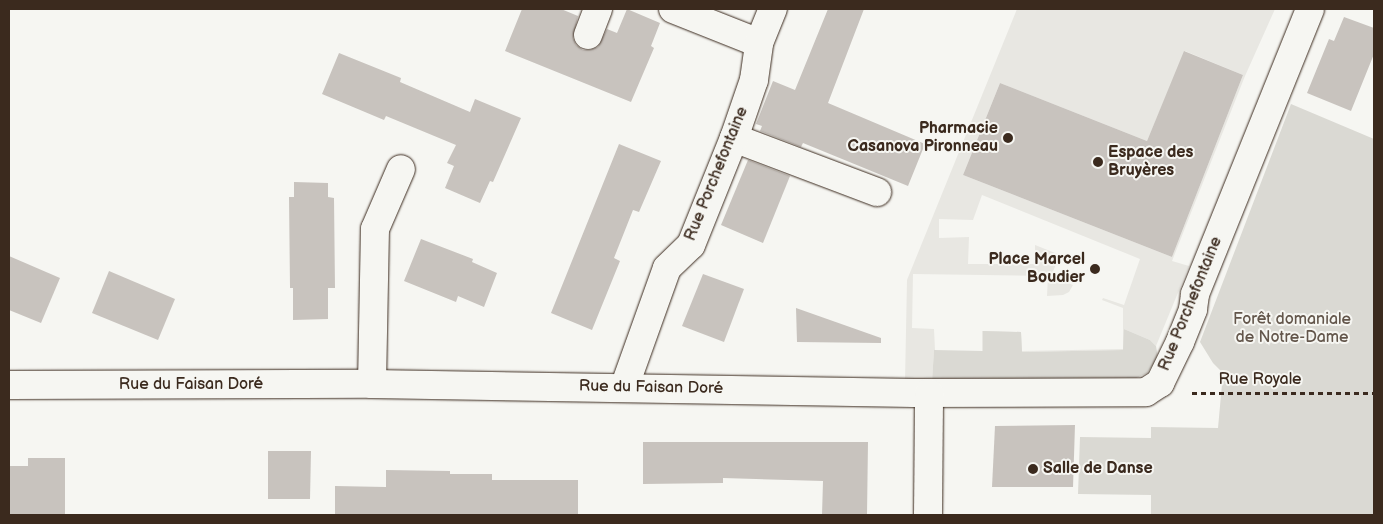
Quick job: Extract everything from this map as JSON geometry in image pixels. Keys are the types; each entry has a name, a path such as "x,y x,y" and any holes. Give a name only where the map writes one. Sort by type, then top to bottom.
{"street":[{"path":"588,35 598,9"},
{"path":"673,9 759,44"},
{"name":"Rue Porchefontaine","path":"624,388 667,268 691,245 734,138 754,80 759,44 773,9"},
{"name":"Rue Porchefontaine","path":"1146,392 1160,383 1180,342 1193,308 1195,294 1310,9"},
{"path":"734,138 877,192"},
{"path":"372,384 375,229 400,169"},
{"name":"Rue du Faisan Doré","path":"9,385 372,384 929,393"},
{"path":"928,515 929,393 1146,392"}],"path":[{"name":"Rue Royale","path":"1146,392 1374,393"}],"shaded area":[{"path":"1017,9 1275,9 1245,76 1172,261 1189,266 1156,346 1150,340 1124,329 1124,350 1021,352 983,331 1021,332 1022,351 1123,349 1123,308 1102,300 1103,298 1124,305 1140,259 982,195 973,220 939,219 939,238 969,237 968,264 1035,264 1035,245 1060,255 1051,276 1073,285 1069,292 1063,295 1047,296 1048,276 913,274 912,328 934,329 935,350 932,381 905,381 907,280","holes":["1185,51 1243,75 1172,257 963,175 1000,83 1147,141"]},
{"path":"982,331 983,331 982,351"}],"green space":[{"name":"Forêt domaniale de Notre-Dame","path":"1291,104 1374,139 1374,515 1151,515 1151,495 1078,494 1080,437 1151,438 1151,427 1218,428 1223,373 1213,363 1200,342"},
{"path":"1124,329 1150,340 1156,346 1158,358 1147,373 1128,382 932,381 934,350 983,351 983,331 1021,332 1022,352 1123,350"}],"building":[{"path":"522,9 561,9 578,16 573,38 576,45 583,50 598,47 607,29 617,33 627,9 660,23 651,46 654,48 631,102 505,51"},
{"path":"828,9 864,9 828,103 925,144 908,186 803,143 801,147 760,131 762,126 756,124 773,81 795,90"},
{"path":"1344,17 1374,28 1374,54 1351,111 1307,93 1329,39 1334,41"},
{"path":"1184,51 1243,75 1172,257 963,175 1000,83 1147,141"},
{"path":"339,53 401,78 400,82 470,112 475,99 521,118 493,182 490,181 480,203 445,188 454,166 447,163 456,145 386,116 384,120 322,94"},
{"path":"619,144 661,161 639,212 633,210 614,258 620,261 592,330 551,313"},
{"path":"748,160 790,176 763,243 721,225"},
{"path":"294,182 328,183 328,197 334,198 335,288 328,288 328,319 293,320 293,288 290,288 289,197 294,197"},
{"path":"421,239 473,259 472,262 497,273 484,307 458,296 456,302 404,281"},
{"path":"9,256 60,278 41,323 9,310"},
{"path":"109,271 175,299 158,340 92,313"},
{"path":"703,274 744,289 724,342 682,326"},
{"path":"796,308 881,338 881,343 797,342"},
{"name":"Salle de Danse","path":"1075,425 1073,487 992,487 995,426"},
{"path":"643,442 868,442 867,515 822,515 823,481 723,478 723,483 643,484"},
{"path":"268,451 311,451 310,499 268,499"},
{"path":"28,458 65,458 65,515 9,515 9,466 28,466"},
{"path":"386,470 450,471 450,474 492,474 492,480 578,480 578,515 335,515 335,486 386,487"}],"place":[{"name":"Pharmacie Casanova Pironneau","path":"1008,138"},
{"name":"Espace des Bruyères","path":"1098,162"},
{"name":"Place Marcel Boudier","path":"1095,269"},
{"name":"Salle de Danse","path":"1033,469"}]}
